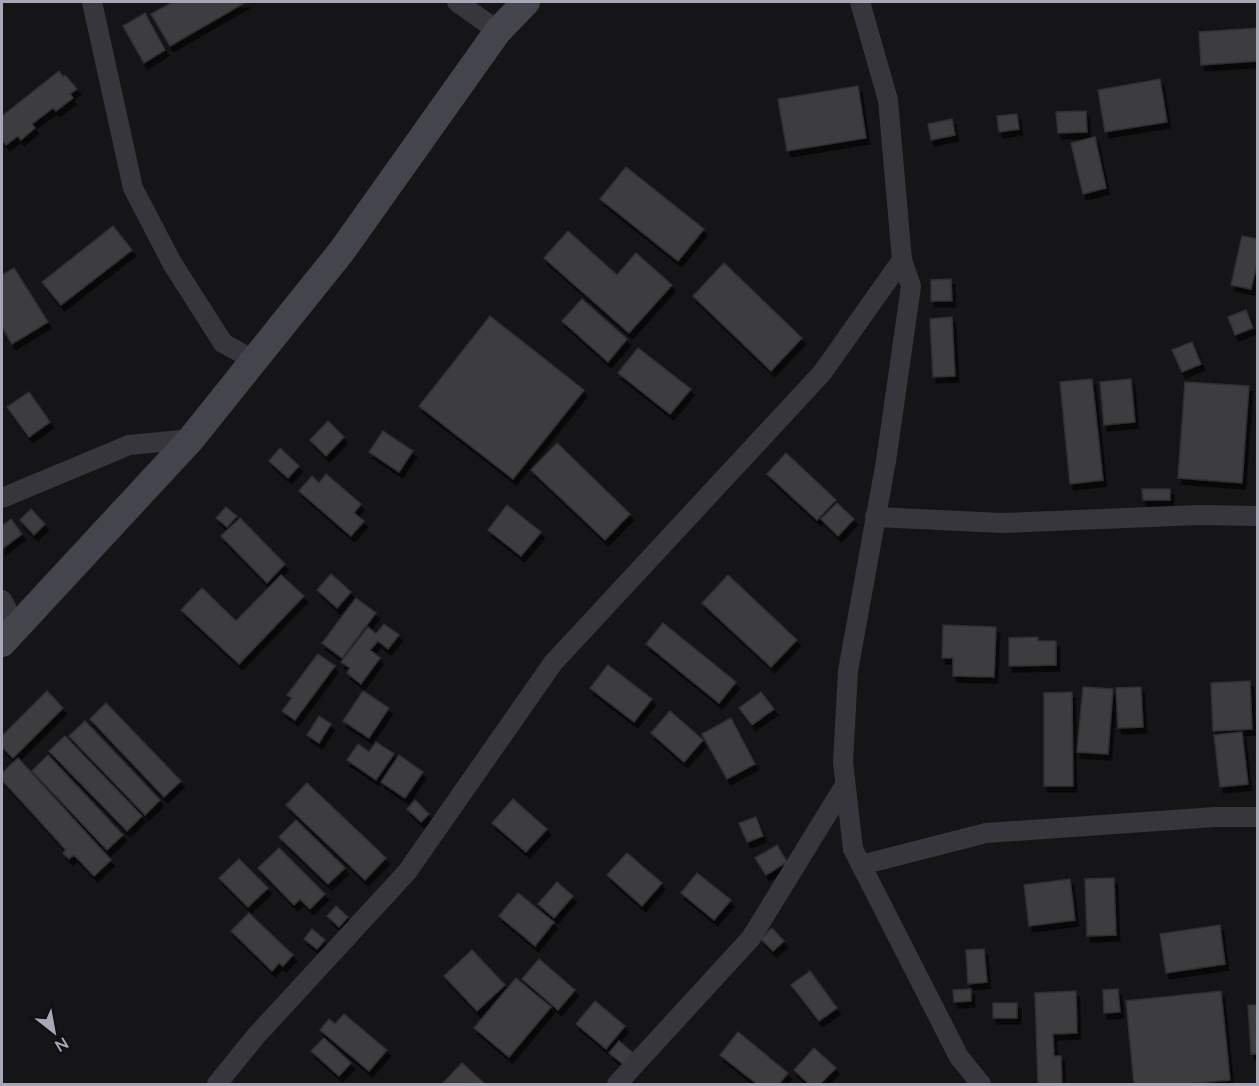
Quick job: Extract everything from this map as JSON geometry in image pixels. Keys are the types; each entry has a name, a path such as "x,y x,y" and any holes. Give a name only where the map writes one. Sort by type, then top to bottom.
{"street":[{"path":"93,2 134,188 172,263 223,343 254,360"},
{"path":"457,2 498,31"},
{"path":"8,637 191,439 341,252 498,31 526,2"},
{"path":"860,2 888,100 902,260 911,286 886,461 848,671 843,762 845,785 853,849 959,1057 981,1084"},
{"path":"217,1084 255,1037 407,872 553,663 822,372 902,260"},
{"path":"2,498 129,445 191,439"},
{"path":"875,517 1003,523 1199,515 1257,516"},
{"path":"2,600 6,607 8,637"},
{"path":"617,1084 751,938 845,785"},
{"path":"861,865 986,833 1215,817 1257,817"}],"building":[{"path":"173,2 246,2 170,46 151,14"},
{"path":"145,13 165,50 144,63 123,26"},
{"path":"1258,28 1258,61 1201,65 1199,32"},
{"path":"59,71 77,89 70,94 73,98 56,111 53,108 32,124 35,128 21,140 18,136 6,145 2,140 2,116"},
{"path":"1160,79 1167,122 1105,132 1098,90"},
{"path":"858,86 866,138 787,151 778,99"},
{"path":"1086,111 1087,132 1058,133 1056,112"},
{"path":"1017,114 1019,129 999,132 997,116"},
{"path":"952,119 955,135 931,140 928,124"},
{"path":"1095,137 1106,188 1083,194 1071,143"},
{"path":"626,167 704,229 678,261 600,199"},
{"path":"113,226 132,250 61,305 42,282"},
{"path":"568,231 617,275 636,253 672,285 629,333 544,258"},
{"path":"1242,236 1258,239 1258,260 1251,289 1231,285"},
{"path":"724,263 802,338 771,371 693,296"},
{"path":"14,268 48,322 12,344 2,327 2,275"},
{"path":"951,279 952,301 931,301 931,280"},
{"path":"582,299 627,339 608,362 562,321"},
{"path":"1246,310 1253,328 1235,335 1228,317"},
{"path":"490,316 584,390 513,479 419,406"},
{"path":"952,317 955,376 933,377 930,319"},
{"path":"1192,342 1201,364 1182,372 1172,350"},
{"path":"638,348 691,389 670,414 618,373"},
{"path":"1092,379 1103,480 1070,484 1060,382"},
{"path":"1131,379 1135,422 1104,425 1100,382"},
{"path":"1185,382 1249,386 1242,483 1178,478"},
{"path":"29,392 50,422 29,437 7,407"},
{"path":"328,421 344,437 326,456 310,440"},
{"path":"383,431 413,451 399,472 369,452"},
{"path":"557,443 630,514 605,540 531,470"},
{"path":"280,448 299,466 288,478 269,461"},
{"path":"786,453 836,500 817,520 767,474"},
{"path":"326,474 361,504 354,513 364,521 351,536 299,491 312,476 319,483"},
{"path":"1142,489 1170,489 1170,500 1143,500"},
{"path":"837,503 854,519 838,536 821,519"},
{"path":"507,505 541,532 521,556 488,530"},
{"path":"226,507 237,516 227,527 216,518"},
{"path":"31,509 45,524 34,535 20,520"},
{"path":"240,518 285,564 267,583 221,536"},
{"path":"11,519 22,534 2,549 2,526"},
{"path":"331,574 351,592 337,608 317,590"},
{"path":"281,575 304,596 239,664 181,610 202,588 236,621"},
{"path":"728,575 797,640 771,667 702,603"},
{"path":"356,598 376,613 342,658 322,643"},
{"path":"663,623 736,682 719,703 646,644"},
{"path":"384,624 399,635 388,649 378,641 370,650 380,658 361,684 347,673 350,668 341,662 368,627 376,634"},
{"path":"943,625 996,627 994,677 953,676 953,658 942,658"},
{"path":"1038,637 1038,641 1056,641 1056,665 1009,666 1009,638"},
{"path":"318,654 335,666 295,720 282,711 292,698 287,695"},
{"path":"608,665 652,699 634,722 590,688"},
{"path":"1250,681 1252,729 1213,731 1211,683"},
{"path":"1083,687 1113,689 1108,754 1077,752"},
{"path":"1141,687 1143,727 1118,728 1116,688"},
{"path":"47,691 63,708 13,758 2,747 2,736"},
{"path":"363,691 389,708 369,738 343,721"},
{"path":"761,692 774,709 752,725 739,708"},
{"path":"1072,692 1073,786 1044,786 1044,693"},
{"path":"106,703 181,781 164,797 90,719"},
{"path":"670,711 703,740 684,762 651,733"},
{"path":"319,716 331,724 319,743 307,735"},
{"path":"731,718 755,764 727,779 702,734"},
{"path":"85,721 160,800 145,815 69,736"},
{"path":"1242,732 1248,784 1220,787 1214,735"},
{"path":"65,736 142,816 127,831 49,751"},
{"path":"376,742 394,754 376,780 347,760 358,744 369,752"},
{"path":"48,755 123,835 107,850 32,771"},
{"path":"399,755 423,772 405,798 381,782"},
{"path":"18,758 111,860 94,876 74,855 69,859 63,853 66,850 2,780 2,773"},
{"path":"307,783 386,858 365,880 286,805"},
{"path":"513,799 547,829 526,852 492,823"},
{"path":"415,800 429,814 421,822 407,809"},
{"path":"756,817 763,836 747,842 739,823"},
{"path":"296,820 345,868 328,884 279,837"},
{"path":"777,845 787,862 766,875 755,858"},
{"path":"279,848 325,894 310,909 300,899 294,905 258,868"},
{"path":"627,853 662,883 642,906 607,875"},
{"path":"239,859 268,888 248,907 219,878"},
{"path":"697,873 731,900 714,920 681,893"},
{"path":"1114,878 1116,935 1087,936 1085,879"},
{"path":"1070,879 1075,920 1029,926 1024,885"},
{"path":"557,882 573,896 554,918 538,904"},
{"path":"518,893 554,922 535,946 499,916"},
{"path":"336,906 348,917 339,927 327,916"},
{"path":"249,913 293,955 283,966 279,963 272,971 231,931"},
{"path":"1220,925 1225,964 1166,973 1160,934"},
{"path":"772,928 784,941 773,951 761,939"},
{"path":"312,929 325,940 317,949 304,939"},
{"path":"984,949 987,982 968,984 966,950"},
{"path":"472,950 505,985 477,1011 444,976"},
{"path":"539,959 575,990 558,1010 522,979"},
{"path":"810,971 837,1008 819,1021 791,985"},
{"path":"516,978 551,1007 509,1057 474,1028"},
{"path":"971,989 971,1001 954,1002 953,990"},
{"path":"1118,989 1120,1012 1104,1013 1103,990"},
{"path":"1076,991 1077,1033 1053,1034 1054,1056 1061,1056 1062,1084 1038,1084 1035,993"},
{"path":"1221,991 1230,1080 1185,1084 1134,1084 1126,1001"},
{"path":"595,1001 625,1026 606,1049 576,1024"},
{"path":"993,1003 1017,1003 1017,1018 993,1018"},
{"path":"1248,1005 1258,1005 1258,1054 1251,1054"},
{"path":"344,1014 387,1050 369,1071 320,1030 329,1019 335,1024"},
{"path":"738,1032 788,1073 779,1084 757,1084 720,1055"},
{"path":"324,1038 351,1063 339,1076 311,1051"},
{"path":"619,1041 633,1053 624,1065 609,1053"},
{"path":"814,1048 836,1068 820,1084 809,1084 794,1070"},
{"path":"462,1063 485,1084 443,1083"}]}
